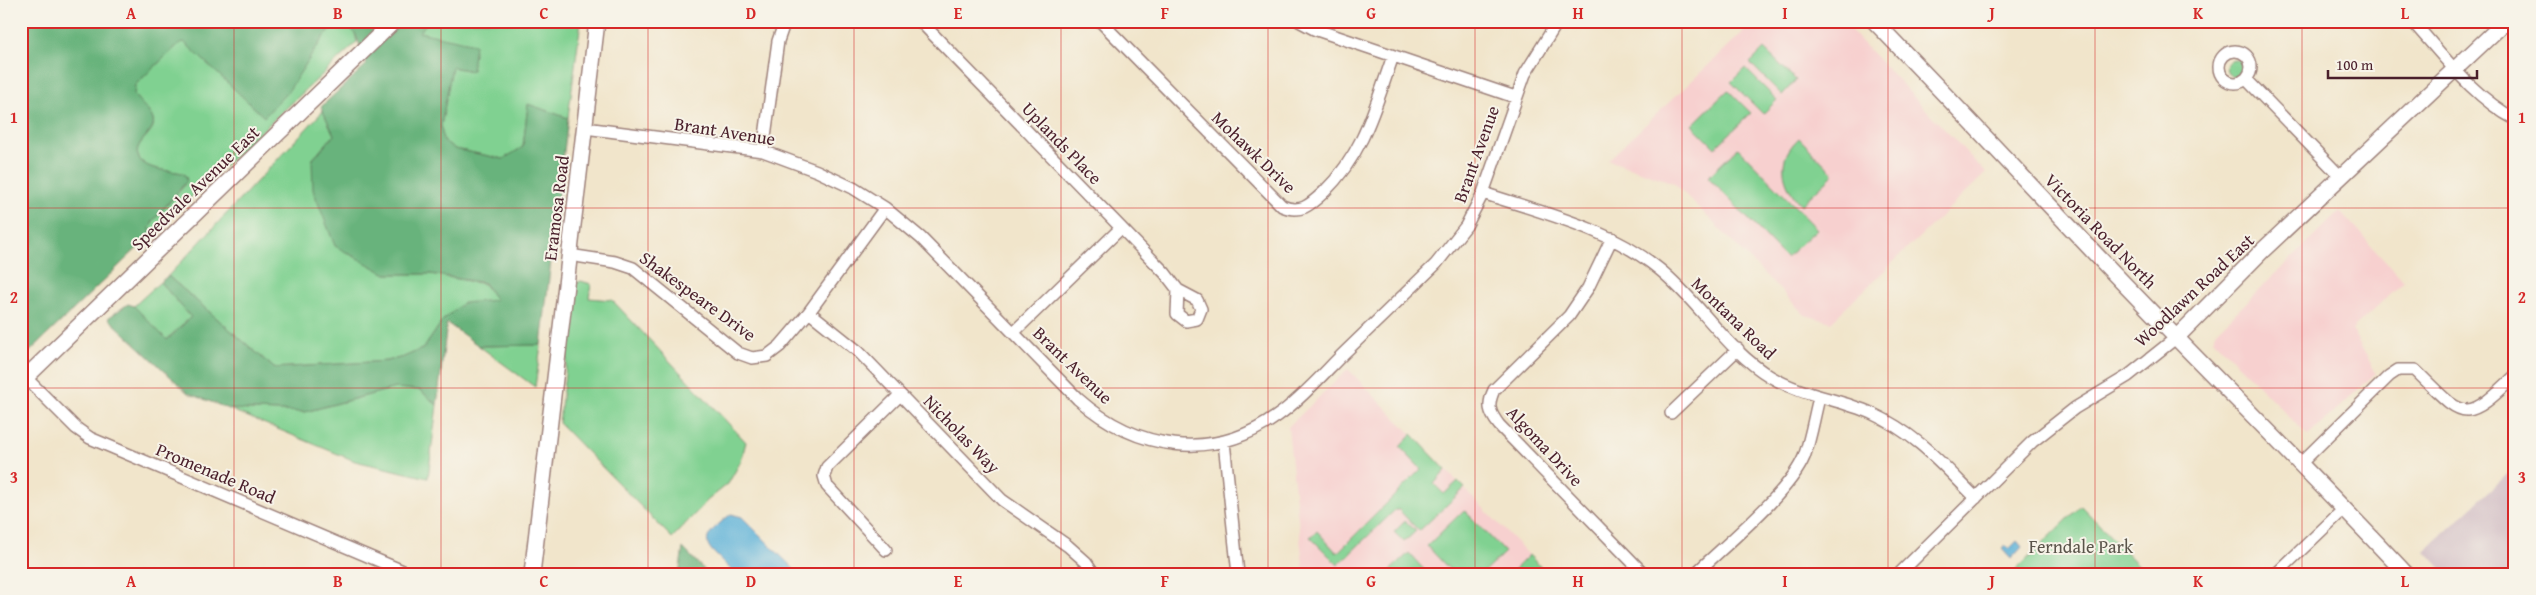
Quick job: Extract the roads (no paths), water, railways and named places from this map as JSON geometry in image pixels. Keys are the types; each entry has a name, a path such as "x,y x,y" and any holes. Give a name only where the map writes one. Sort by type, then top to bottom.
{"main road":[{"name":"Speedvale Avenue East","path":"24,380 394,21"},
{"name":"Eramosa Road","path":"532,574 596,21"},
{"name":"Victoria Road North","path":"1874,21 2177,337 2345,508 2406,574"},
{"name":"Woodlawn Road East","path":"2177,337 2262,251 2457,70 2506,21"}],"street":[{"path":"763,151 778,41 785,21"},
{"name":"Uplands Place","path":"920,21 1165,273 1178,290"},
{"name":"Mohawk Drive","path":"1100,21 1282,206 1292,210 1309,207 1349,166 1370,125 1393,56"},
{"path":"1299,21 1393,56 1515,97"},
{"name":"Brant Avenue","path":"585,128 763,151 817,170 853,188 885,208 921,238 1078,399 1099,418 1137,437 1172,445 1224,442 1261,426 1291,405 1436,264 1466,226 1483,193 1515,97 1534,57 1558,21"},
{"path":"2412,21 2482,96 2500,111 2515,119"},
{"path":"2246,79 2341,177"},
{"name":"Montana Road","path":"1483,193 1612,238 1641,255 1661,271 1738,349 1770,376 1819,398 1868,412 1895,425 1921,442 1976,498"},
{"name":"Shakespeare Drive","path":"569,255 615,262 634,268 738,353 752,358 767,356 780,346 809,312 885,208"},
{"path":"1014,332 1121,228"},
{"name":"Algoma Drive","path":"1612,238 1578,304 1569,316 1494,390 1489,401 1489,412 1499,425 1644,574"},
{"name":"Nicholas Way","path":"809,312 859,352 1002,500 1068,546 1086,562 1094,574"},
{"name":"Woodlawn Road East","path":"1899,574 2032,442 2062,417 2128,376 2177,337"},
{"path":"1670,414 1738,349"},
{"path":"2301,463 2389,376 2398,370 2415,370 2454,407 2472,411 2487,402 2515,376"},
{"name":"Promenade Road","path":"24,380 76,428 90,438 410,574"},
{"path":"886,550 826,486 824,476 827,467 900,395"},
{"path":"1695,574 1772,500 1795,473 1804,456 1819,398"},
{"path":"1224,442 1238,574"},
{"path":"2276,574 2345,508"}],"water":[{"path":"731,514 742,517 799,574 735,574 708,544 708,538 712,532"},
{"path":"2017,541 2022,547 2011,559 2002,549 2006,546 2009,549"}],"park label":[{"name":"Ferndale Park","path":"2081,546"}]}
